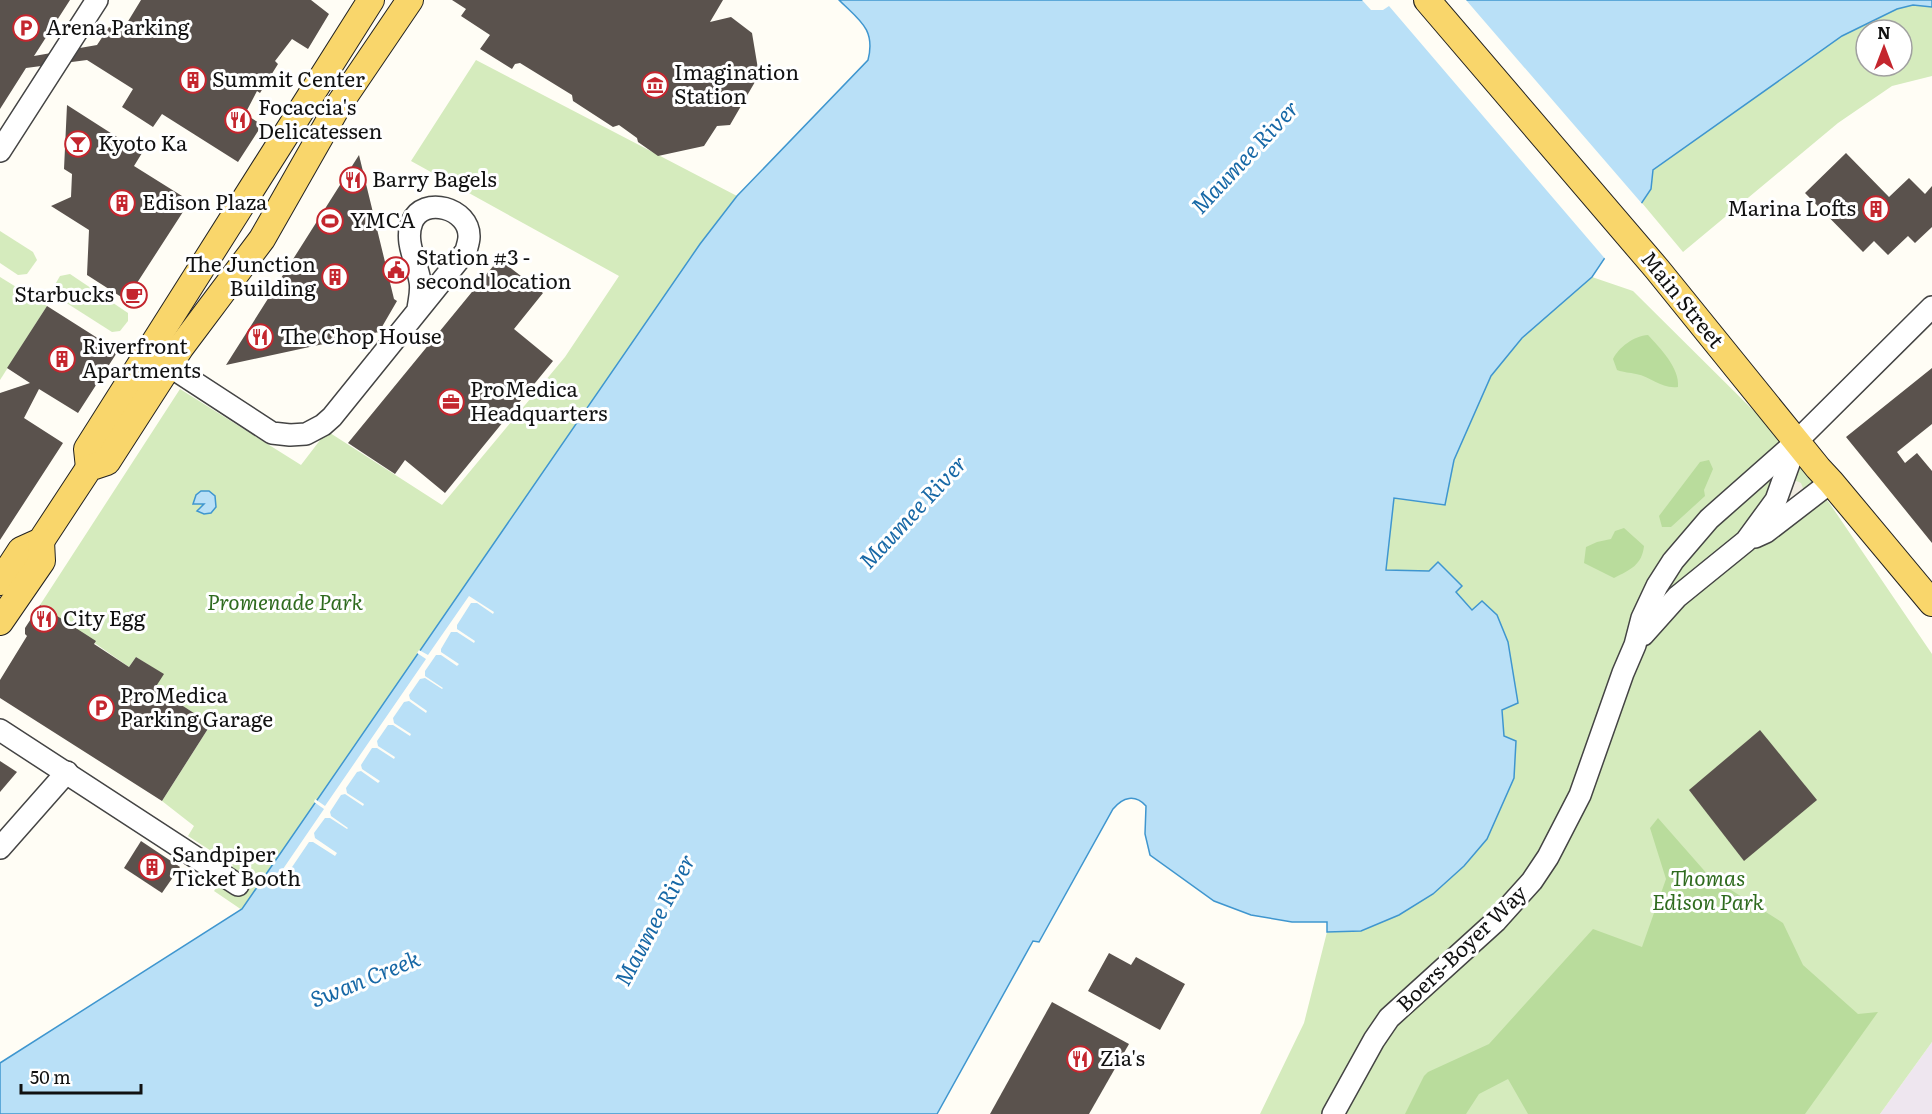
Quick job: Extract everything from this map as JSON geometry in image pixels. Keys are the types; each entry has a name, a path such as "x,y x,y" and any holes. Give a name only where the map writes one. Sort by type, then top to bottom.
{"main road":[{"name":"Main Street","path":"1427,0 1657,269 1796,442 1932,603"},
{"path":"159,359 197,273 366,2"},
{"path":"0,582 21,550 41,542 89,468 87,449 159,359 223,290 262,239 346,93 403,10"},
{"path":"266,164 279,159 287,160 297,176"},
{"path":"197,273 199,282 204,287 223,290"},
{"path":"0,622 42,561 41,542"}],"street":[{"path":"0,151 97,0"},
{"path":"366,2 403,10"},
{"path":"1796,442 1932,307"},
{"path":"159,359 272,432 297,435 315,430 332,417 418,309"},
{"name":"Boers-Boyer Way","path":"1635,645 1677,597 1746,541 1776,500 1796,442"},
{"name":"Boers-Boyer Way","path":"1333,1114 1374,1040 1389,1018 1496,921 1533,880 1548,856 1580,795 1623,672 1635,645 1642,618 1657,586 1709,519 1796,442"},
{"path":"1746,541 1766,532 1831,482"},
{"path":"1682,551 1699,580"},
{"path":"0,730 238,885"},
{"path":"0,848 67,772"}],"shaded area":[{"path":"1794,480 1801,483 1804,491 1781,508"},
{"path":"1932,1042 1932,1114 1880,1114"}],"green space":[{"path":"1913,5 1932,7 1932,76 1892,86 1838,123 1683,252 1642,203 1651,189 1653,170 1842,36 1854,30 1854,78 1914,78 1914,18 1879,18 1897,9"},
{"name":"Promenade Park","path":"476,60 737,196 700,244 242,910 214,891 233,865 188,836 194,826 162,801 211,724 155,688 163,674 136,657 129,667 40,605 180,389 301,465 327,431 442,505 565,357 619,276 411,161"},
{"path":"0,231 33,252 37,260 27,274 18,275 0,263"},
{"path":"70,274 128,313 128,321 120,331 112,332 54,295 53,288 60,276"},
{"path":"0,277 47,306 0,380"},
{"name":"Thomas Edison Park","path":"1592,277 1633,291 1758,415 1830,504 1932,654 1932,1042 1880,1114 1260,1114 1304,1023 1327,932 1362,931 1433,894 1464,866 1487,839 1504,736 1502,710 1518,702 1473,610 1456,592 1462,586 1438,562 1429,571 1386,570 1394,498 1445,505 1454,460 1491,376 1522,338"},
{"path":"1648,335 1673,366 1678,387 1661,385 1642,376 1617,370 1613,359 1619,350 1632,340"},
{"path":"1709,460 1713,469 1704,490 1705,496 1671,527 1662,527 1659,516 1700,462"},
{"path":"1624,528 1644,546 1641,558 1634,566 1614,578 1584,563 1586,547 1611,539 1615,531"},
{"path":"1658,818 1709,876 1783,923 1803,965 1858,1014 1878,1012 1805,1114 1528,1114 1508,1079 1479,1094 1466,1114 1405,1114 1428,1072 1489,1044 1593,929 1642,947 1666,879 1650,828"}],"water":[{"path":"839,0 1932,0 1932,7 1913,5 1897,9 1879,18 1854,18 1854,30 1842,36 1653,170 1651,189 1592,277 1522,338 1491,376 1454,460 1445,505 1394,498 1386,570 1429,571 1438,562 1462,586 1456,592 1472,610 1482,601 1497,615 1508,642 1518,703 1502,710 1504,736 1516,741 1514,778 1487,839 1464,866 1433,894 1399,915 1361,931 1327,932 1327,922 1292,922 1251,915 1214,901 1150,855 1145,834 1146,806 1138,800 1129,798 1113,809 1039,942 1033,941 937,1114 0,1114 0,1063 242,909 700,244 737,196 868,60 870,40 859,20"},
{"path":"201,491 209,491 215,496 216,507 211,513 204,514 197,511 204,504 193,504 196,495"}],"pier":[{"path":"1362,0 1466,0 1644,206 1607,261 1389,6 1383,10 1371,10"},
{"path":"469,596 494,612 493,614 477,603 471,603 457,625 457,629 475,641 474,643 457,632 451,632 441,652 459,664 457,666 441,655 436,655 425,671 425,676 443,688 425,678 420,679 409,695 410,699 427,711 426,713 409,701 404,702 393,718 394,723 411,734 410,736 393,725 388,725 377,741 378,746 395,757 394,759 377,748 372,748 361,765 362,769 380,781 378,783 361,771 357,772 346,788 347,793 364,804 363,806 345,794 341,795 330,812 331,816 348,828 330,818 325,818 314,833 315,838 337,853 335,856 313,842 309,842 288,873 283,869 324,809 314,802 315,799 325,806 426,659 417,653 419,650 428,655"}],"building":[{"name":"Summit Center","path":"0,0 70,0 34,56 97,45 109,27 115,31 122,20 127,23 141,0 311,0 329,14 308,49 292,39 275,61 278,64 260,93 257,91 245,114 262,125 238,162 162,114 153,127 122,107 133,89 87,60 26,68 0,109"},
{"name":"Imagination Station","path":"452,0 723,0 710,22 731,17 752,33 759,75 730,125 717,126 704,146 658,156 619,125 613,127 573,101 572,95 520,63 515,64 512,69 480,49 490,35 461,16 466,9"},
{"name":"Edison Plaza","path":"67,105 142,153 134,166 190,201 126,300 87,275 89,230 51,206 71,197 72,174 64,169"},
{"name":"Marina Lofts","path":"1846,153 1889,197 1909,178 1925,194 1932,186 1932,227 1915,243 1908,236 1888,255 1874,241 1863,252 1805,193"},
{"name":"The Junction Building","path":"359,155 394,299 397,301 379,332 226,365"},
{"name":"ProMedica Headquarters","path":"499,259 543,293 514,329 553,361 445,493 405,460 395,474 348,443"},
{"name":"Riverfront Apartments","path":"47,306 118,351 78,413 39,389 24,418 63,443 0,540 0,393 30,383 7,368"},
{"path":"1932,368 1932,424 1897,452 1905,463 1917,453 1932,471 1932,543 1846,437"},
{"name":"ProMedica Parking Garage","path":"40,605 96,641 94,644 129,667 136,657 164,674 155,688 211,724 162,801 0,698 0,680 27,636 25,628"},
{"path":"1760,730 1817,800 1744,861 1689,790"},
{"path":"0,761 17,772 0,792"},
{"name":"Sandpiper Ticket Booth","path":"141,841 180,867 162,893 124,868"},
{"path":"1109,953 1131,965 1136,957 1185,984 1160,1030 1088,991"},
{"path":"1052,1002 1129,1044 1089,1114 990,1114"}],"place":[{"name":"Arena Parking","path":"26,28"},
{"name":"Summit Center","path":"193,80"},
{"name":"Imagination Station","path":"655,85"},
{"name":"Focaccia's Delicatessen","path":"238,120"},
{"name":"Kyoto Ka","path":"78,144"},
{"name":"Barry Bagels","path":"353,180"},
{"name":"Edison Plaza","path":"122,203"},
{"name":"Marina Lofts","path":"1876,209"},
{"name":"YMCA","path":"330,221"},
{"name":"Station #3 - second location","path":"396,270"},
{"name":"The Junction Building","path":"335,277"},
{"name":"Starbucks","path":"134,295"},
{"name":"The Chop House","path":"260,337"},
{"name":"Riverfront Apartments","path":"62,359"},
{"name":"ProMedica Headquarters","path":"451,402"},
{"name":"City Egg","path":"44,619"},
{"name":"ProMedica Parking Garage","path":"101,708"},
{"name":"Sandpiper Ticket Booth","path":"152,867"},
{"name":"Zia's","path":"1080,1059"}],"water label":[{"name":"Maumee River","path":"1245,157"},
{"name":"Maumee River","path":"913,512"},
{"name":"Maumee River","path":"655,920"},
{"name":"Swan Creek","path":"365,979"}]}
